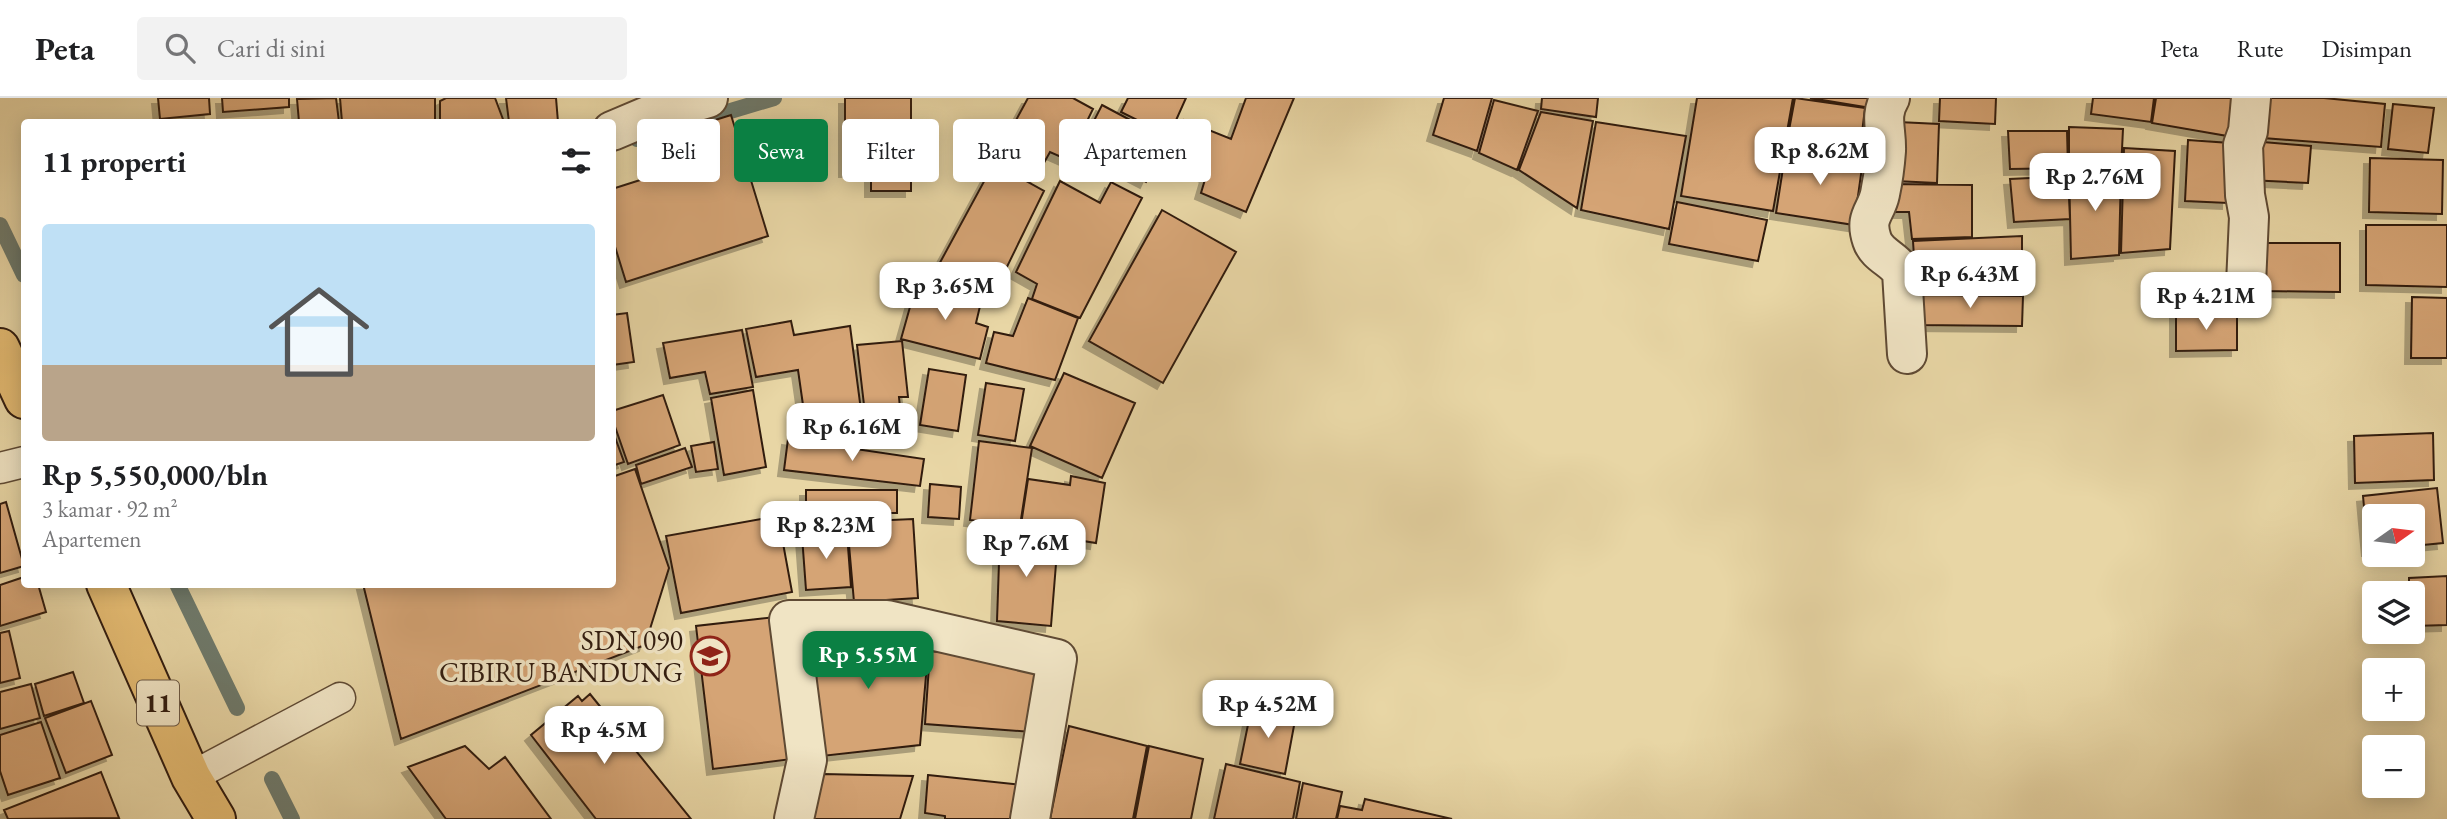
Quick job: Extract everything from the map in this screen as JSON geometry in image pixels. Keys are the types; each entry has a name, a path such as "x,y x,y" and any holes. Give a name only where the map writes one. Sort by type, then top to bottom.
{"highway":[{"path":"0,348 21,393"},
{"name":"11","path":"108,588 191,777 216,819"}],"street":[{"path":"616,129 650,115 708,98"},
{"path":"1890,98 1883,110 1886,150 1880,193 1871,213 1870,224 1871,237 1876,248 1902,272 1908,354"},
{"path":"2246,284 2249,217 2245,195 2243,145 2248,131 2251,98"},
{"path":"794,819 807,760 789,620 887,620 1057,659 1030,819"}],"lane":[{"path":"0,468 21,463"},
{"path":"191,777 340,698"}],"building":[{"path":"158,98 209,98 210,114 160,119"},
{"path":"222,98 289,98 289,107 223,112"},
{"path":"336,98 339,119 299,119 297,99"},
{"path":"340,98 435,98 435,119 342,119"},
{"path":"446,98 495,98 503,119 440,119 440,101"},
{"path":"506,98 556,98 558,119 509,119"},
{"path":"845,98 911,98 911,119 845,119"},
{"path":"1028,98 1073,98 1093,109 1088,119 1059,119 1059,156 1050,152 1045,161 1045,119 1017,119"},
{"path":"1128,98 1186,98 1177,119 1135,119 1121,112"},
{"path":"1246,98 1294,98 1246,212 1201,193 1204,182 1211,182 1211,131 1231,139"},
{"path":"1444,98 1492,98 1477,151 1433,135"},
{"path":"1542,98 1598,98 1596,117 1541,109"},
{"path":"1697,98 1793,98 1773,211 1681,196"},
{"path":"1795,98 1865,108 1859,158 1786,146"},
{"path":"1810,98 1878,98 1877,109"},
{"path":"1940,98 1996,98 1995,124 1939,121"},
{"path":"2093,98 2154,98 2151,122 2091,114"},
{"path":"2156,98 2246,98 2239,138 2152,123"},
{"path":"2255,98 2324,98 2385,104 2381,147 2263,138"},
{"path":"1494,100 1538,111 1517,170 1479,153"},
{"path":"2393,104 2434,108 2428,153 2388,149"},
{"path":"1102,105 1128,119 1095,119"},
{"path":"1541,112 1593,121 1577,208 1519,170"},
{"path":"731,115 734,125 734,182 751,182 768,236 626,282 616,250 616,188 637,181 720,182 718,119"},
{"path":"1596,122 1686,136 1669,229 1581,210"},
{"path":"1898,122 1939,124 1937,183 1895,181"},
{"path":"2069,127 2123,129 2121,170 2069,168"},
{"path":"2008,131 2067,131 2068,168 2010,169"},
{"path":"2188,140 2230,143 2228,203 2185,201"},
{"path":"2251,141 2311,146 2308,183 2248,180"},
{"path":"2124,148 2175,151 2170,249 2121,253"},
{"path":"1786,149 1863,160 1854,225 1776,213"},
{"path":"2370,158 2443,160 2442,214 2369,212"},
{"path":"2069,170 2121,171 2119,255 2071,259"},
{"path":"2068,176 2070,219 2014,222 2010,179"},
{"path":"871,182 911,182 911,191 871,191"},
{"path":"984,182 1028,182 1044,191 1002,277 991,272 981,297 930,281"},
{"path":"1060,182 1100,203 1111,182 1142,198 1080,318 1032,299 1037,284 1016,272"},
{"path":"1888,184 1972,185 1972,237 1912,239 1909,212 1889,212"},
{"path":"1677,202 1767,220 1758,261 1669,244"},
{"path":"1162,210 1236,252 1163,383 1089,341"},
{"path":"2366,225 2447,225 2447,287 2366,285"},
{"path":"2022,236 2022,271 1915,273 1913,241"},
{"path":"2263,243 2340,243 2340,292 2262,291"},
{"path":"917,282 981,302 976,323 988,327 980,359 901,339"},
{"path":"1917,295 2023,296 2022,326 1916,325"},
{"path":"2412,297 2447,298 2447,358 2411,358"},
{"path":"1028,298 1078,318 1055,380 986,363 994,332 1013,336"},
{"path":"627,313 634,362 616,364 616,314"},
{"path":"2176,313 2237,314 2237,350 2176,351"},
{"path":"791,321 794,335 850,326 862,418 806,426 798,370 756,377 746,329"},
{"path":"742,330 753,387 710,394 705,372 670,378 663,343"},
{"path":"902,341 908,397 899,397 901,419 866,422 857,345"},
{"path":"929,369 966,375 958,431 920,425"},
{"path":"1064,373 1135,403 1102,478 1030,446"},
{"path":"986,383 1024,389 1015,441 978,435"},
{"path":"753,390 766,467 724,475 711,398"},
{"path":"663,395 680,445 628,464 616,430 616,410"},
{"path":"2433,433 2434,480 2355,483 2354,436"},
{"path":"788,439 924,459 920,486 784,470"},
{"path":"616,440 624,462 616,465"},
{"path":"979,441 1032,448 1020,526 970,520"},
{"path":"714,442 718,469 696,472 691,446"},
{"path":"685,448 692,467 641,484 636,465"},
{"path":"635,469 669,568 645,645 401,739 364,588 616,588 616,476"},
{"path":"1071,476 1105,483 1096,543 1020,531 1028,479 1070,485"},
{"path":"930,484 961,487 959,519 928,517"},
{"path":"2437,488 2443,543 2426,545 2426,504 2364,504 2363,496"},
{"path":"806,490 897,490 897,513 806,513"},
{"path":"6,502 21,555 21,567 0,573 0,504"},
{"path":"778,516 792,592 681,613 666,536"},
{"path":"913,519 918,598 854,602 847,522"},
{"path":"847,533 851,587 806,590 802,536"},
{"path":"1000,533 1058,539 1051,626 997,621"},
{"path":"2447,576 2447,625 2425,626 2425,581 2409,581 2409,578"},
{"path":"21,578 21,588 39,588 46,612 0,626 0,585"},
{"path":"776,617 792,759 713,769 696,626"},
{"path":"9,631 20,678 0,683 0,633"},
{"path":"808,631 929,641 920,745 822,756"},
{"path":"930,651 1037,661 1032,732 925,724"},
{"path":"73,672 84,703 44,716 35,684"},
{"path":"31,684 40,718 0,729 0,692"},
{"path":"590,694 691,819 596,819 531,735 578,696 582,701"},
{"path":"91,701 112,755 66,773 45,718"},
{"path":"1252,705 1296,715 1285,774 1240,764"},
{"path":"41,722 60,778 8,795 0,771 0,735"},
{"path":"1069,726 1147,746 1133,819 1050,819"},
{"path":"465,746 489,769 505,757 551,819 446,819 408,767"},
{"path":"1149,746 1203,759 1191,819 1135,819"},
{"path":"1226,764 1300,782 1293,819 1214,819"},
{"path":"101,772 119,818 8,819 4,810"},
{"path":"823,774 913,776 900,819 801,819"},
{"path":"928,775 1031,786 1028,819 945,819 945,816 925,813"},
{"path":"1303,783 1342,792 1336,819 1296,819"},
{"path":"1365,799 1452,819 1337,819 1340,806 1362,810"}],"waterway":[{"path":"704,119 774,98"},
{"path":"0,225 21,269"},
{"path":"179,588 237,708"},
{"path":"272,779 292,819"}],"place":[{"name":"SDN 090 CIBIRU BANDUNG","path":"710,656"}]}
